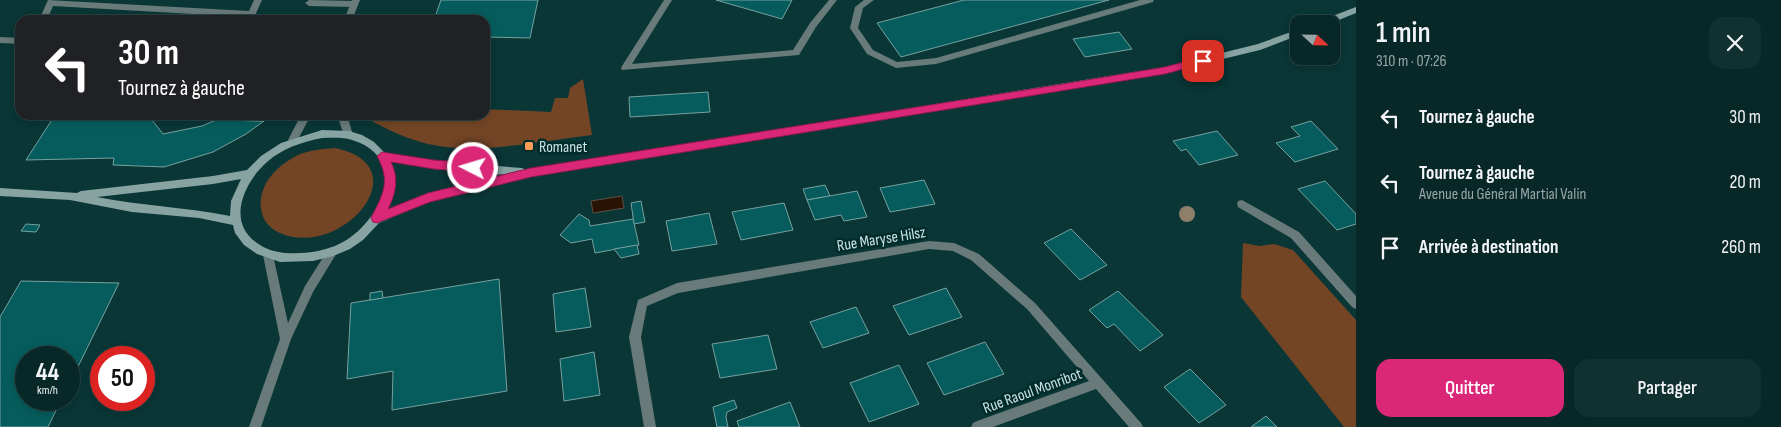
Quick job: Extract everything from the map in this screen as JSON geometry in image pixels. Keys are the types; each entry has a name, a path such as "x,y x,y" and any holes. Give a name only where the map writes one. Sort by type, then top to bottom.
{"main road":[{"path":"1340,16 1356,10"},
{"path":"377,218 428,197 531,172 1165,70 1260,47 1290,35"},
{"path":"322,134 348,135 373,145 389,168 391,185 386,203 377,218 346,245 333,251 292,259 268,255 253,247 242,236 234,221 235,206 240,189 250,173 263,160 293,140 322,134"},
{"path":"382,156 434,165 531,172"},
{"path":"70,196 213,180 250,173"},
{"path":"0,192 70,196 132,208 199,214 234,221"}],"street":[{"path":"251,15 258,0"},
{"path":"668,0 625,68 796,53 813,25 833,0"},
{"path":"870,0 859,7 854,28 870,52 896,66 936,61 1150,0"},
{"path":"45,15 51,2 223,15"},
{"path":"309,3 355,2 350,15"},
{"path":"0,40 15,41"},
{"path":"293,140 303,120"},
{"path":"344,120 348,135"},
{"path":"1242,204 1295,235 1356,304"},
{"name":"Rue Maryse Hilsz","path":"650,427 635,337 642,303 678,288 929,245 954,247 975,257 1031,306 1137,427"},
{"path":"255,427 286,339 308,289 333,251"},
{"path":"268,255 286,339"},
{"name":"Rue Raoul Monribot","path":"977,427 1098,383"}],"shaded area":[{"path":"583,79 592,135 486,148 443,147 408,138 370,120 490,120 490,109 551,112 555,98 568,98 570,88"},
{"path":"335,148 360,158 372,173 372,190 363,207 348,223 327,234 304,238 280,233 272,228 266,222 261,208 263,191 271,176 283,164 298,155"},
{"path":"622,196 624,208 593,213 591,201"},
{"path":"1243,243 1260,246 1274,244 1293,250 1356,320 1356,427 1344,427 1241,297"}],"building":[{"path":"441,0 538,0 530,38 490,37 490,15 436,15"},
{"path":"716,0 792,0 782,19"},
{"path":"964,0 1109,0 901,57 877,23"},
{"path":"1119,32 1132,49 1085,57 1073,39"},
{"path":"708,92 710,112 630,117 629,97"},
{"path":"52,120 152,120 163,134 202,126 216,120 264,121 246,134 213,152 164,167 113,165 114,158 26,160"},
{"path":"216,120 264,120 264,121"},
{"path":"1311,121 1338,149 1295,162 1276,143 1300,136 1291,127"},
{"path":"1217,131 1238,155 1199,165 1186,149 1181,151 1173,141"},
{"path":"924,180 935,204 890,212 880,188"},
{"path":"1325,181 1356,214 1356,224 1337,230 1298,189"},
{"path":"825,185 830,196 807,200 803,189"},
{"path":"857,191 867,217 844,221 841,215 815,220 807,200"},
{"path":"641,201 645,222 634,224 631,203"},
{"path":"784,203 793,230 741,240 732,212"},
{"path":"709,213 717,244 672,251 666,221"},
{"path":"579,214 589,220 590,226 633,219 639,245 595,253 592,239 571,243 560,235"},
{"path":"26,224 40,225 36,232 21,231"},
{"path":"1071,229 1107,265 1080,280 1044,243"},
{"path":"637,245 639,254 621,258 614,249"},
{"path":"499,279 507,391 392,410 393,371 347,379 351,303"},
{"path":"21,281 119,283 80,363 80,346 15,346 15,411 56,411 48,427 0,427 0,317"},
{"path":"585,288 591,327 556,332 553,294"},
{"path":"946,288 962,317 909,335 893,306"},
{"path":"382,291 383,298 370,300 370,293"},
{"path":"1118,291 1163,335 1140,351 1114,324 1107,328 1089,310"},
{"path":"856,307 869,333 823,348 810,322"},
{"path":"768,335 777,369 720,378 712,344"},
{"path":"985,342 1004,374 944,395 927,363"},
{"path":"594,352 600,395 564,401 560,359"},
{"path":"899,365 919,404 869,422 850,383"},
{"path":"1190,369 1226,405 1199,423 1164,387"},
{"path":"734,400 737,408 727,412 728,427 717,427 713,407"},
{"path":"790,402 800,427 739,427 737,421"},
{"path":"1266,416 1277,427 1251,427"}],"place":[{"name":"Romanet","path":"529,146"}],"route":[{"path":"473,168 434,165 405,158 382,156 389,168 391,185 386,203 377,218 428,197 531,172 1057,89 1165,70 1203,61"}]}
